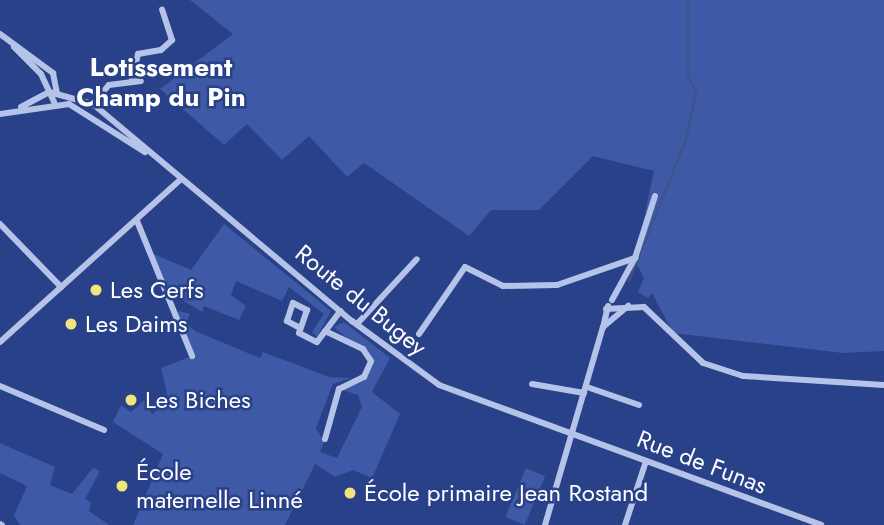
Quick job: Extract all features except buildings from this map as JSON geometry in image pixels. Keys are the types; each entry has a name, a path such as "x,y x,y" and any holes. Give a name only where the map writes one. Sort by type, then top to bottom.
{"street":[{"path":"132,80 138,54 161,50 172,40 162,10"},
{"path":"0,34 53,73 58,92 54,102"},
{"path":"13,45 41,74 54,102"},
{"path":"86,112 109,85 132,80 141,81"},
{"path":"0,114 21,107 49,92"},
{"name":"Route du Bugey","path":"49,92 58,92 93,104 340,311 439,385 569,434"},
{"path":"21,107 54,102"},
{"name":"Route du Bugey","path":"54,102 86,112 153,157"},
{"path":"0,342 181,179"},
{"path":"545,525 569,434 586,390 603,327 635,258 656,196"},
{"path":"136,221 192,356"},
{"path":"0,224 61,287"},
{"path":"419,334 465,267 502,286 557,285 635,258"},
{"path":"357,324 417,259"},
{"path":"610,307 644,307 704,363 743,376 884,385"},
{"path":"300,328 317,342 340,311"},
{"path":"325,331 363,349 371,367 339,389 325,439"},
{"path":"532,384 586,390 639,405"},
{"path":"0,386 104,430"},
{"name":"Rue de Funas","path":"569,434 821,525"},
{"path":"625,525 646,461"}],"shaded area":[{"path":"190,0 884,0 884,351 843,353 673,333 652,293 648,298 638,292 644,278 635,261 654,171 593,156 539,210 491,210 469,236 364,163 347,177 309,136 282,160 247,124 224,145 160,89 233,34"},
{"path":"224,224 331,311 317,337 312,332 324,314 289,287 282,301 236,281 231,295 246,306 239,320 204,306 202,312 177,297 170,303 149,252 191,270"},
{"path":"180,311 190,314 186,323 195,331 260,358 263,352 329,377 351,378 333,384 316,428 324,442 320,452 337,458 362,407 358,395 339,389 360,380 370,358 334,327 344,322 390,358 372,392 400,414 372,478 353,470 335,477 315,464 285,525 133,525 163,454 113,422 121,405 131,412 144,400 152,414 169,402 161,368 192,356 174,314"},
{"path":"0,443 55,467 50,485 72,494 93,468 100,471 85,499 91,502 89,511 109,525 20,525 14,515 27,486 0,473"},
{"path":"526,468 545,476 525,525 505,517"}],"waterway":[{"path":"629,281 686,140 696,92 688,75 688,0"}],"place":[{"name":"Les Cerfs","path":"96,290"},
{"name":"Les Daims","path":"71,324"},
{"name":"Les Biches","path":"131,400"},
{"name":"École maternelle Linné","path":"122,486"},
{"name":"École primaire Jean Rostand","path":"350,493"}],"district":[{"name":"Lotissement Champ du Pin","path":"161,83"}]}
